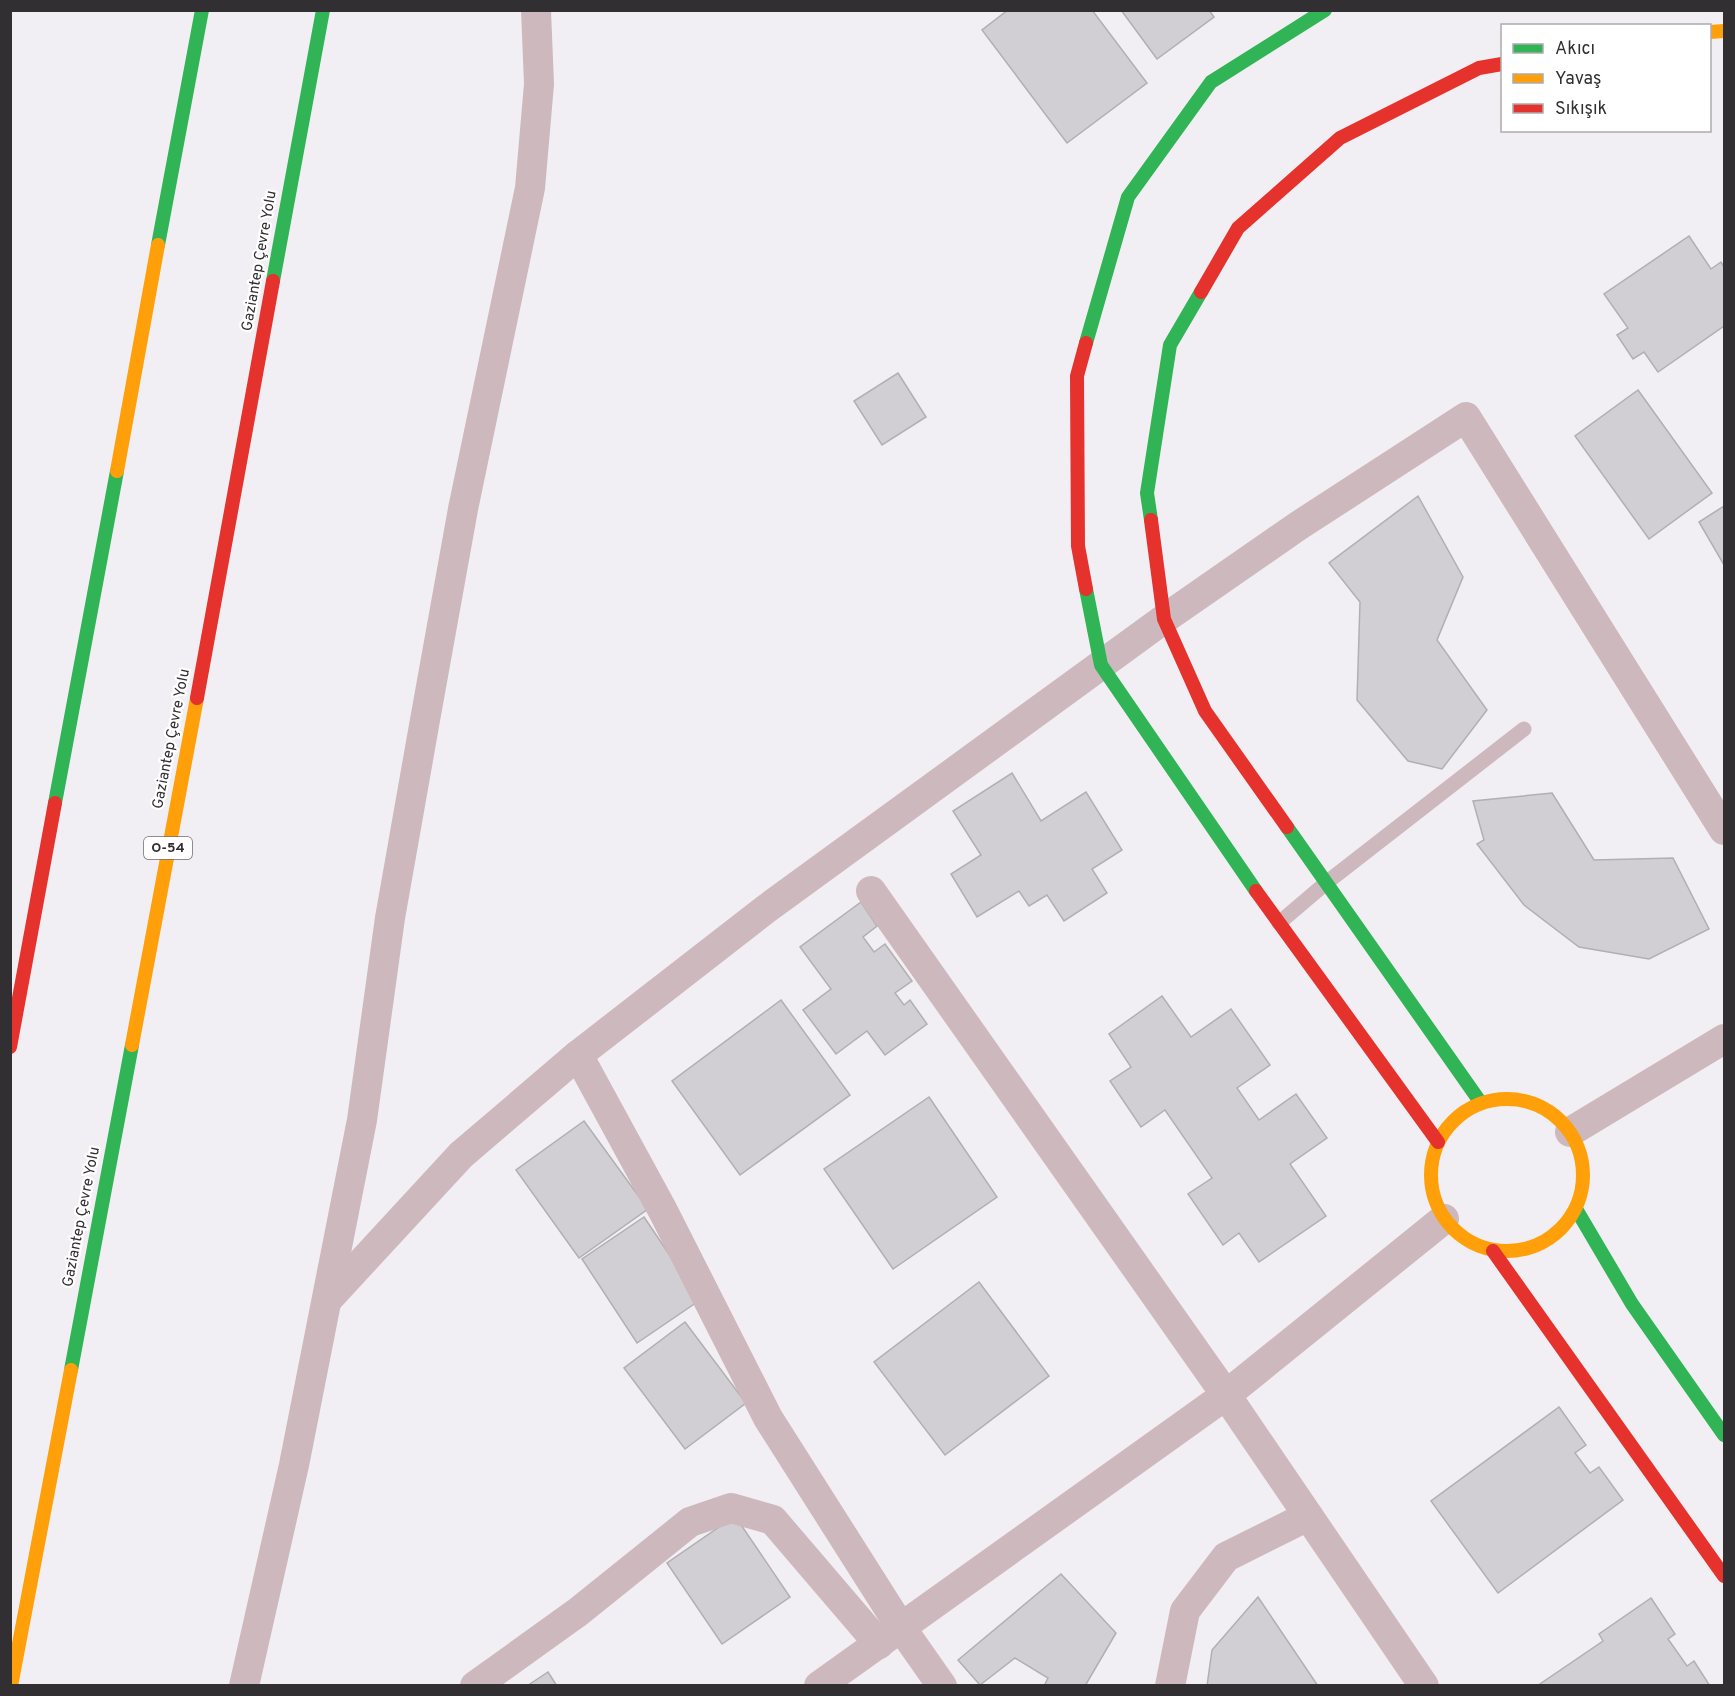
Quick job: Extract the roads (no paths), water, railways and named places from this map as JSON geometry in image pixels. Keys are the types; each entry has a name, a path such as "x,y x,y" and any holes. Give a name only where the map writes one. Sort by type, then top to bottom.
{"main road":[{"path":"10,1047 202,10"},
{"name":"Gaziantep Çevre Yolu","path":"10,1686 191,731 323,10"},
{"path":"1325,10 1211,82 1128,197 1077,376 1078,546 1101,665 1278,923 1438,1142"},
{"path":"1481,1103 1205,711 1164,619 1147,493 1170,345 1238,228 1340,138 1479,68 1501,64"},
{"path":"1501,1099 1521,1100 1540,1106 1557,1117 1570,1132 1579,1150 1584,1169 1582,1189 1576,1209 1565,1226 1551,1239 1532,1248 1513,1252 1493,1251 1474,1245 1457,1234 1444,1219 1435,1201 1431,1182 1432,1162 1438,1142 1456,1119 1481,1103 1501,1099"},
{"path":"1576,1209 1632,1304 1725,1435"},
{"path":"1493,1251 1725,1576"}],"street":[{"path":"244,1686 294,1465 328,1299 362,1120 390,918 463,510 530,188 539,84 536,10"},
{"path":"328,1299 461,1155 578,1055 766,909 1164,619 1298,526 1466,417 1725,830"},
{"path":"871,891 1226,1395 1424,1686"},
{"path":"1570,1132 1725,1040"},
{"path":"578,1055 663,1211 768,1418 890,1635"},
{"path":"819,1686 1226,1395 1444,1219"},
{"path":"475,1686 578,1612 690,1522 731,1508 773,1520 942,1686"},
{"path":"1170,1686 1185,1611 1226,1557 1308,1516"}],"lane":[{"path":"1278,923 1524,729"}]}
